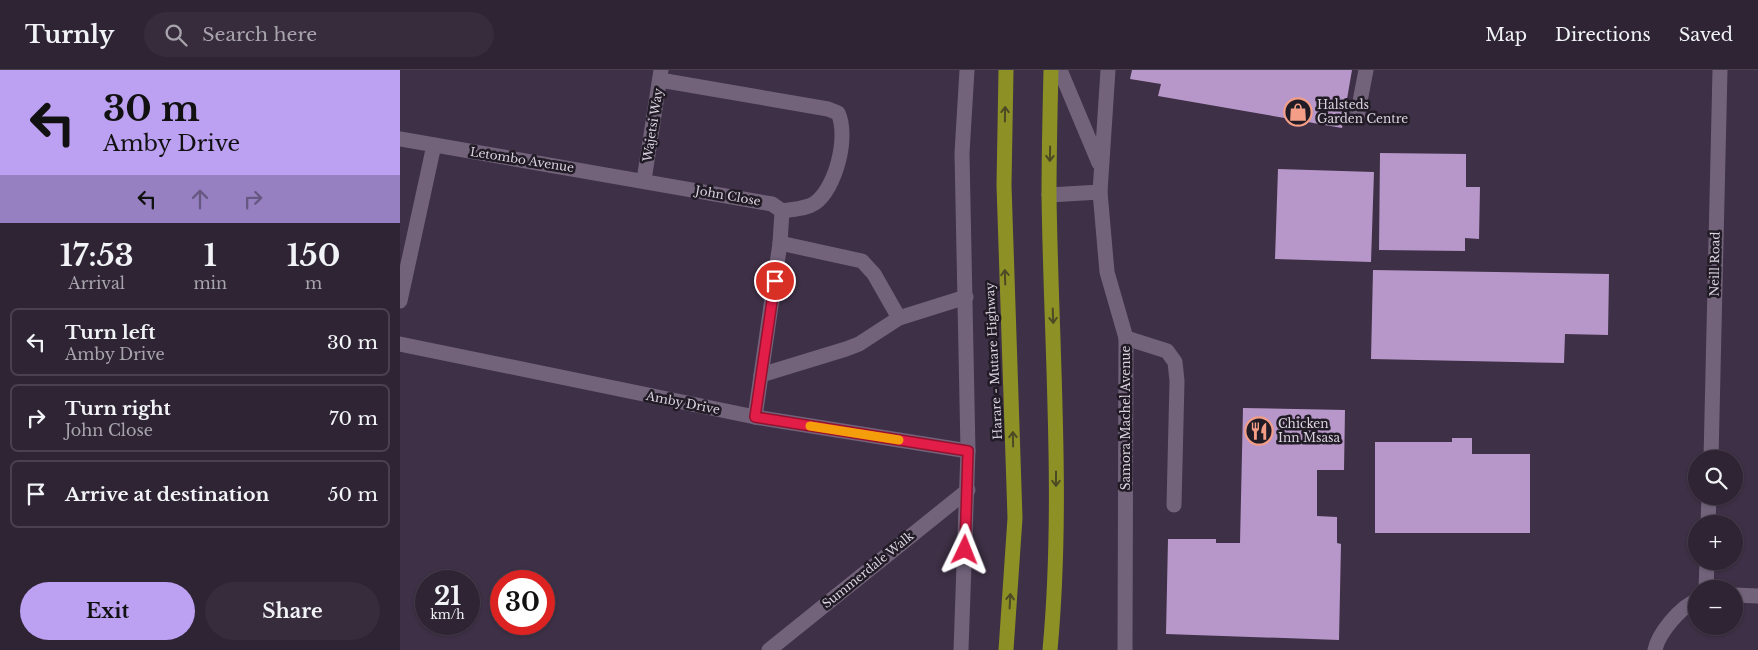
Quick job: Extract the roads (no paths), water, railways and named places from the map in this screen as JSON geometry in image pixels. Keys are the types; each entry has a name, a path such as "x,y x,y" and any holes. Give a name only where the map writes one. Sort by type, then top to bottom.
{"highway":[{"name":"Harare - Mutare Highway","path":"1006,70 1004,185 1015,518 1006,650"},
{"path":"1050,650 1056,517 1056,402 1049,195 1051,70"}],"street":[{"path":"961,650 968,490 962,153 967,70"},
{"path":"1060,70 1101,167"},
{"name":"Samora Machel Avenue","path":"1108,70 1100,192 1107,272 1126,338 1124,650"},
{"path":"1357,118 1366,70"},
{"name":"Neill Road","path":"1711,450 1720,70"},
{"path":"661,75 828,109 838,113 842,122 842,136 837,167 828,190 815,203 804,208 782,211 780,244 755,417"},
{"name":"Wajetsi Way","path":"644,180 661,75"},
{"name":"Letombo Avenue","path":"400,139 644,180"},
{"path":"400,301 434,145"},
{"name":"John Close","path":"644,180 772,204 782,211"},
{"path":"1049,195 1100,192"},
{"path":"780,244 862,261 874,274 899,318"},
{"path":"761,375 859,344 899,318 966,298"},
{"path":"1126,338 1166,352 1175,362 1177,381 1174,505"},
{"name":"Amby Drive","path":"400,344 755,417 968,451"},
{"name":"Summerdale Walk","path":"769,650 968,490"},
{"path":"1743,595 1758,596"},
{"path":"1655,650 1665,628 1688,605"}],"place":[{"name":"Halsteds Garden Centre","path":"1298,112"},
{"name":"Chicken Inn Msasa","path":"1259,431"}]}
